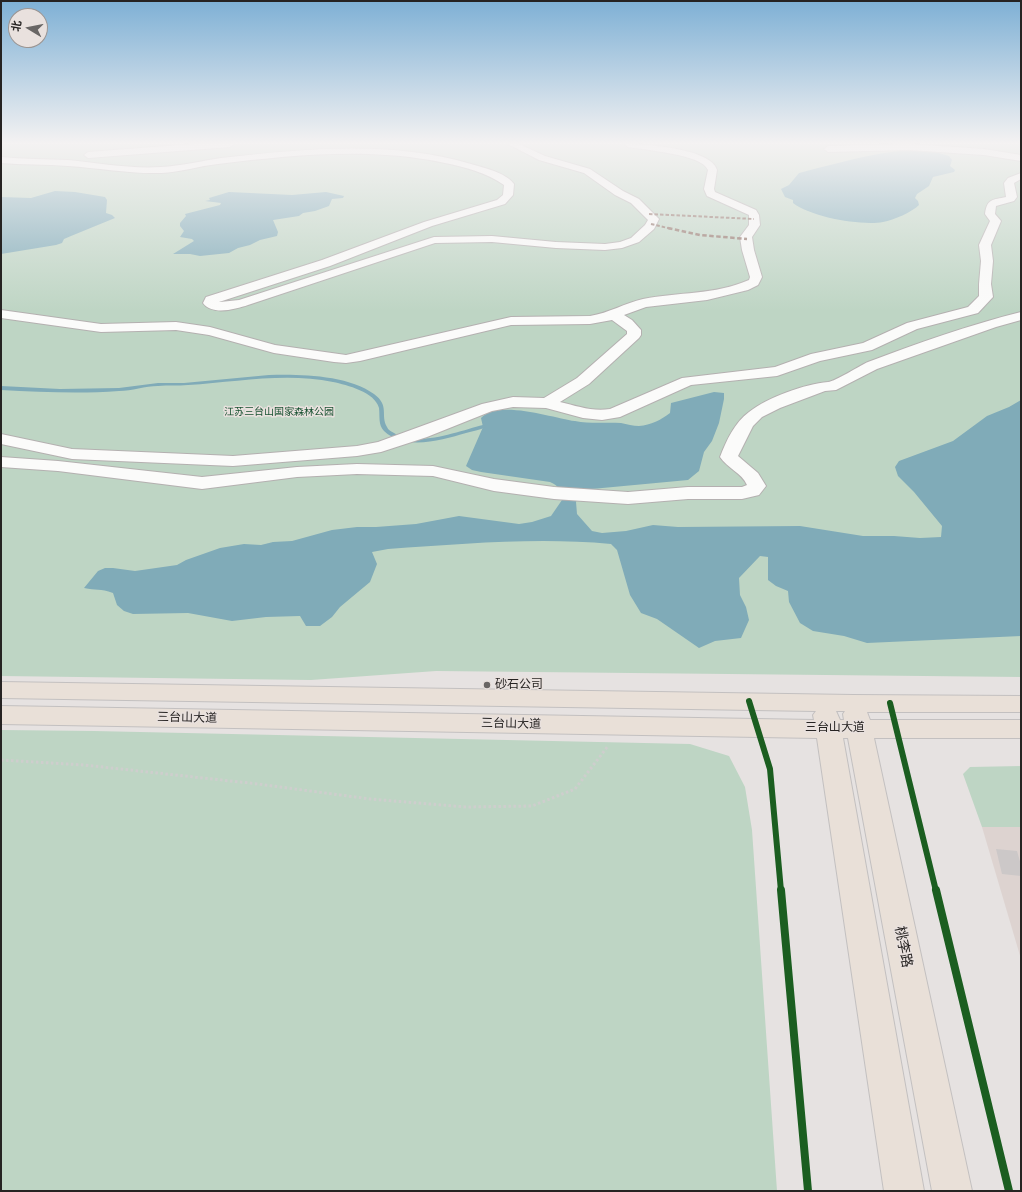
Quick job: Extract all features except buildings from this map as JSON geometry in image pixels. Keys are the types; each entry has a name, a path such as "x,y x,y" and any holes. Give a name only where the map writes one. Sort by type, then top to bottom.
{"main road":[{"name":"三台山大道","path":"1,690 841,716 1021,729"},
{"name":"三台山大道","path":"1,715 624,726 841,716 1021,704"},
{"path":"841,716 904,1191"},
{"name":"桃李路","path":"841,716 952,1191"}],"lane":[{"path":"214,306 210,303 211,300 246,290 387,241 428,224 505,200"},
{"path":"1,314 86,327 176,326 195,319 214,306 224,306 254,299 434,240 492,239 556,245 605,247 622,245 635,240 650,227 654,219 642,207 631,200"},
{"path":"195,319 234,337 265,347 346,359 511,321 590,320 614,315 644,304 707,296 743,287 754,282 756,277 748,250 746,236 755,225 754,215 752,212 724,200"},
{"path":"1,439 72,454 233,461 357,451 381,447 488,407 514,402 547,403 583,413 602,415 614,413 647,399 663,390 688,381 777,371 822,356 867,347 912,326 973,310 986,297 985,284 987,261 985,245 996,221 990,214 991,205 993,203 1007,200"},
{"path":"547,403 583,382 634,335 634,330 627,322 614,315"},
{"path":"1,462 58,466 202,483 297,472 364,469 433,471 494,485 584,496 628,498 688,493 742,493 752,491 757,486 754,479 734,463 729,456 747,422 757,414 773,406 824,386 830,387 872,366 991,324 1021,316"}],"path":[{"path":"1,760 84,766 258,784 370,799 466,807 532,806 574,789 624,726"}],"shaded area":[{"path":"982,827 1021,827 1021,959"}],"green space":[{"name":"江苏三台山国家森林公园","path":"1,200 1021,200 1021,677 436,671 311,680 1,676"},
{"path":"1,730 690,744 729,756 745,787 752,830 777,1191 1,1191"},
{"path":"1021,766 1021,827 982,827 963,774 970,767"}],"water":[{"path":"1,200 107,200 106,213 115,218 64,239 62,243 56,245 1,254"},
{"path":"332,200 329,206 315,211 303,213 299,216 273,220 278,232 277,236 260,240 229,253 200,256 190,254 173,254 194,241 192,239 180,237 184,231 180,226 180,223 186,216 185,214 220,205 221,203 205,201"},
{"path":"793,200 917,200 919,205 897,218 883,222 862,223 836,219 812,212 793,203"},
{"path":"714,392 724,393 724,399 719,423 712,441 704,452 699,471 688,480 581,490 576,502 577,514 592,531 602,533 626,531 653,525 678,527 800,526 863,536 920,538 941,537 942,526 914,492 898,476 895,467 899,461 953,441 987,416 1009,407 1021,400 1021,636 867,643 844,636 813,631 800,623 789,602 788,591 776,586 768,580 768,557 760,556 739,578 740,595 746,607 749,620 741,638 715,641 699,648 657,619 641,613 630,595 617,550 611,544 583,542 527,541 472,543 388,549 372,552 377,564 370,582 320,626 306,626 300,616 266,617 232,621 188,613 133,614 124,611 117,605 113,593 84,588 98,571 105,568 135,571 177,565 186,560 220,548 244,544 261,545 273,542 292,541 332,530 357,527 416,524 459,516 519,524 532,522 551,516 562,500 560,491 556,485 550,482 481,472 472,470 466,466 483,427 481,418 489,413 500,410 512,410 526,411 581,422 621,423 639,426 652,423 667,416 670,413 671,403"}],"waterway":[{"path":"1,388 60,391 104,391 158,384 184,384 269,376 302,376 344,383 364,390 378,401 381,407 384,428 395,436 407,440 433,439 483,427"}],"marked path":[{"path":"649,214 754,219"},
{"path":"651,224 700,235 747,239"}],"cycle path":[{"path":"749,701 770,769 808,1191"},
{"path":"890,703 1009,1191"}],"place":[{"name":"砂石公司","path":"487,685"}]}
